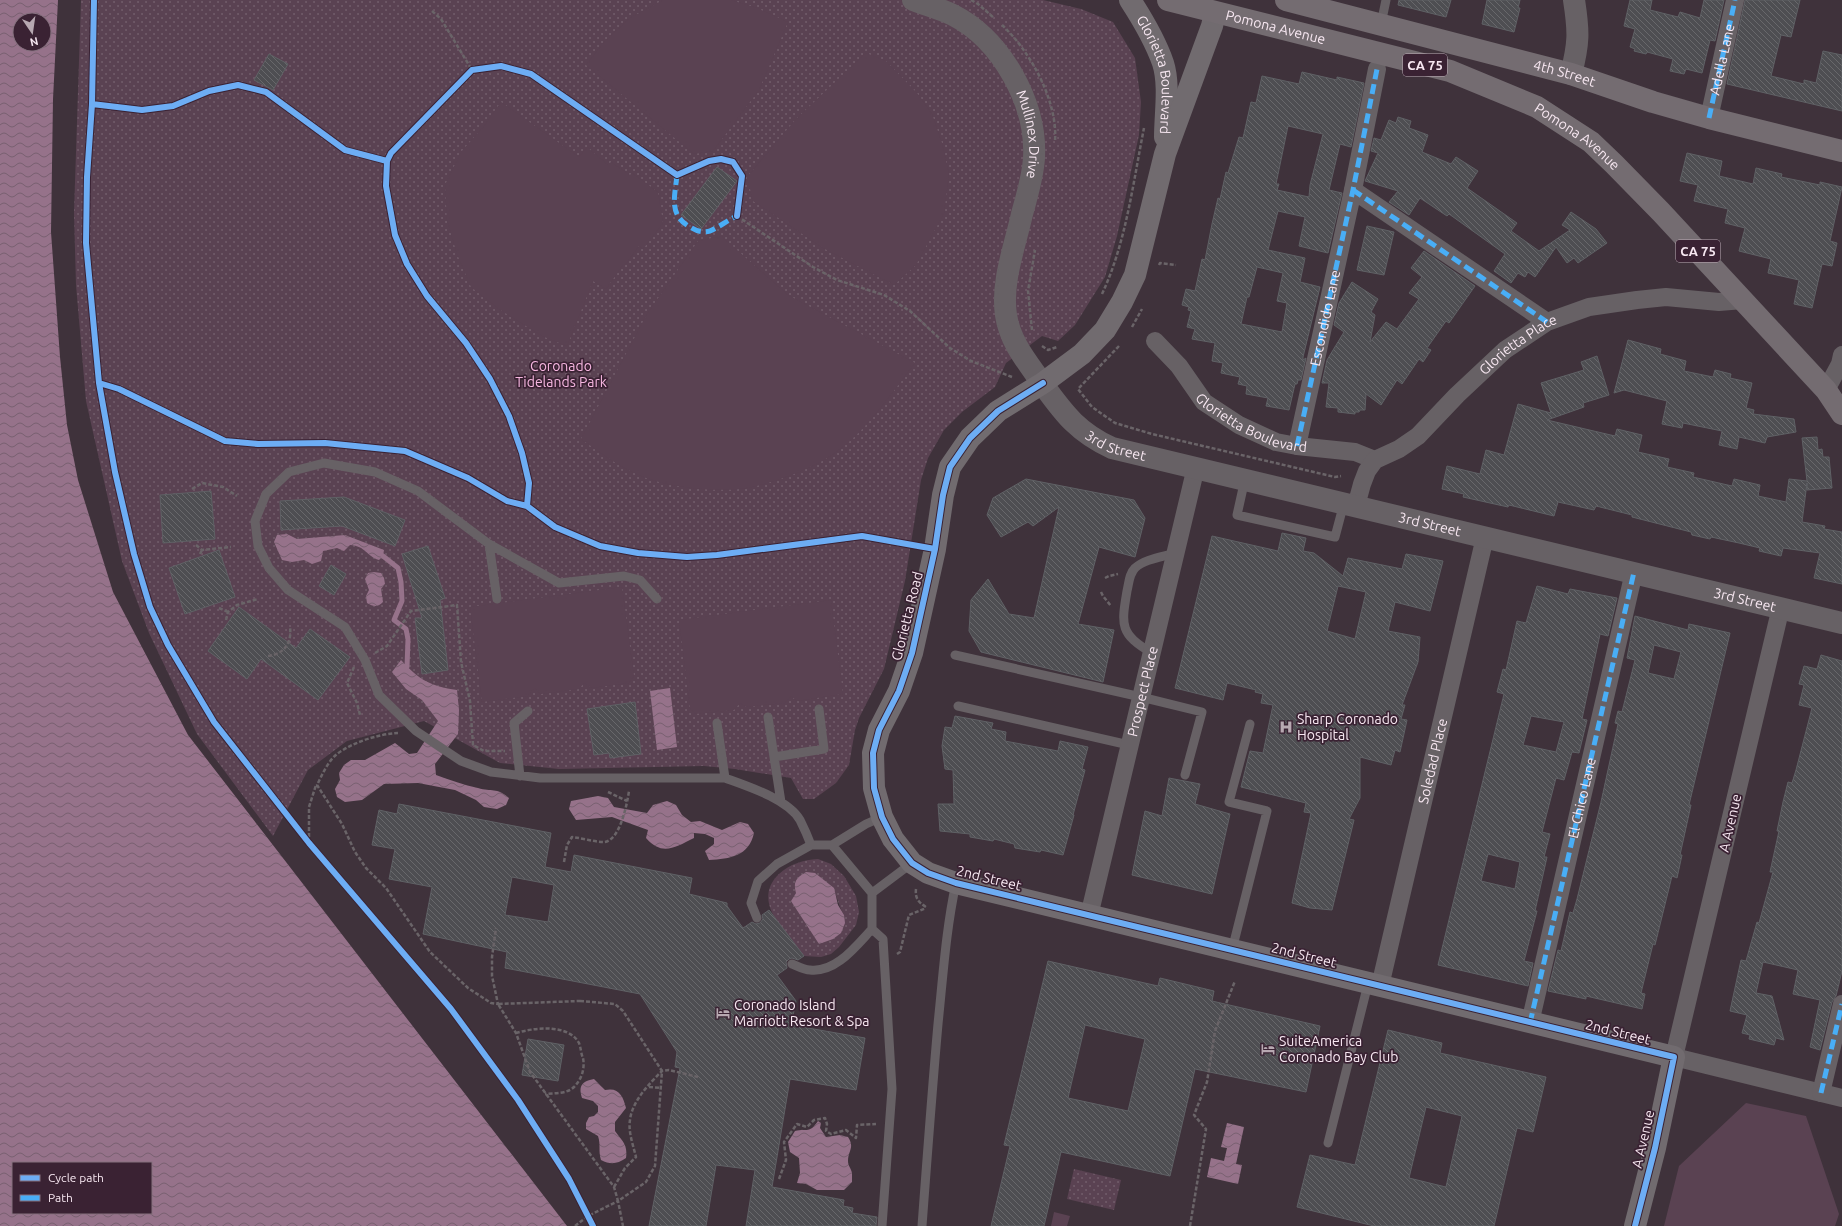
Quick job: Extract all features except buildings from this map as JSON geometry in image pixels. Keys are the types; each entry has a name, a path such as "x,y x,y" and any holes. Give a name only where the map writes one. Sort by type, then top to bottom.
{"highway":[{"name":"CA 75","path":"1168,0 1215,13"},
{"name":"4th Street","path":"1286,0 1571,74 1653,102 1708,118 1842,151"},
{"name":"Pomona Avenue","path":"1215,13 1450,71 1537,107 1591,142 1661,212 1826,390 1842,414"}],"main road":[{"name":"Glorietta Boulevard","path":"1130,0 1147,26 1163,64 1166,86 1165,154"},
{"name":"Glorietta Boulevard","path":"1042,383 1082,354 1105,330 1122,302 1135,275 1165,154 1212,26 1215,13"},
{"name":"Glorietta Road","path":"919,874 893,839 882,817 874,788 873,753 879,730 898,691 912,653 935,549 943,495 950,467 970,438 998,411 1042,383"},
{"name":"2nd Street","path":"919,874 1674,1058"},
{"name":"A Avenue","path":"1635,1226 1674,1058"}],"street":[{"name":"Mullinex Drive","path":"913,0 953,15 974,29 1008,66 1030,114 1034,139 1034,159 1005,294 1006,315 1011,334 1028,365 1042,383"},
{"path":"1571,74 1578,48 1579,27 1574,0"},
{"name":"Adella Lane","path":"1708,118 1735,0"},
{"name":"Escondido Lane","path":"1297,446 1353,190 1376,69"},
{"path":"1353,190 1547,322"},
{"name":"Glorietta Place","path":"1376,460 1418,436 1457,395 1505,350 1547,322 1589,307 1637,300 1666,297 1719,302 1743,300"},
{"name":"Glorietta Boulevard","path":"1155,341 1179,366 1204,402 1239,425 1276,442 1297,446 1355,452 1376,460"},
{"path":"1826,390 1840,364 1842,355"},
{"name":"3rd Street","path":"1042,383 1077,426 1093,439 1112,448 1485,536 1842,623"},
{"path":"1350,504 1368,471 1376,460"},
{"name":"Prospect Place","path":"1089,916 1196,468"},
{"name":"Soledad Place","path":"1374,985 1485,536"},
{"name":"El Chico Lane","path":"1530,1023 1634,572"},
{"name":"A Avenue","path":"1674,1058 1781,607"},
{"path":"1821,1093 1842,1004"},
{"name":"2nd Street","path":"1674,1058 1842,1098"}],"lane":[{"path":"1381,24 1386,0"},
{"path":"657,599 640,580 624,576 559,583 489,544 418,491 375,472 324,464 290,472 266,494 255,521 258,546 269,568 288,590 345,628 365,660 379,695 416,731 461,761 491,772 540,778 726,778 753,788 781,802 799,818 811,845"},
{"path":"1244,479 1237,515 1335,537 1350,504"},
{"path":"489,544 497,599"},
{"path":"1152,653 1136,644 1127,633 1122,618 1131,573 1136,567 1148,561 1175,554"},
{"path":"955,655 1202,712 1184,775"},
{"path":"958,706 1129,745"},
{"path":"774,757 824,749 819,709"},
{"path":"520,776 514,723 528,710"},
{"path":"768,717 781,802"},
{"path":"717,723 726,778"},
{"path":"1232,950 1267,811 1229,802 1250,724"},
{"path":"757,918 751,903 758,881 777,864 811,845 832,845 866,824 882,817"},
{"path":"792,964 810,970 827,968 842,960 872,929 872,893 832,845"},
{"path":"872,893 919,874"},
{"path":"922,1226 945,951 956,883"},
{"path":"872,929 883,939 892,1089 882,1226"},
{"path":"1328,1144 1374,985"}],"path":[{"path":"432,11 440,19 472,70"},
{"path":"1101,297 1111,276 1123,234 1146,122"},
{"path":"737,216 813,267 837,280 884,295 910,311 950,348 965,358 1012,377"},
{"path":"1048,350 1062,345"},
{"path":"1078,389 1092,407 1115,423 1152,434 1335,477 1341,476"},
{"path":"192,489 202,483 223,487 237,496"},
{"path":"196,545 202,550 231,547"},
{"path":"200,554 202,550"},
{"path":"226,620 228,612 237,605 258,599"},
{"path":"374,653 387,646 410,611 457,605 461,662 470,701 473,745 484,751 517,750"},
{"path":"219,608 228,612"},
{"path":"268,656 274,655 286,648 291,637 290,627"},
{"path":"360,664 353,667 347,683 357,704 360,715"},
{"path":"309,843 309,807 317,785 326,768 336,754 354,745 390,733 416,731"},
{"path":"317,785 342,824 355,852 366,868 386,888 430,952 468,988 491,1003 498,1004 580,1001 615,1004 623,1011 662,1070 655,1166 646,1182 618,1201 588,1216 575,1226"},
{"path":"564,862 567,845 572,837 603,842 610,840 615,835 627,801 629,788"},
{"path":"602,789 627,801"},
{"path":"304,837 314,849"},
{"path":"919,874 916,896 918,902 926,908"},
{"path":"496,928 492,957 492,976 496,987 498,1004 516,1033 530,1072 614,1187 623,1226"},
{"path":"1190,1226 1206,1129 1194,1114 1207,1082 1215,1032 1235,981"},
{"path":"516,1033 546,1027 568,1034 578,1043 584,1063 583,1074 574,1088 563,1092 545,1094"},
{"path":"662,1070 669,1070 698,1077"},
{"path":"614,1187 625,1168 636,1156 631,1139 630,1120 634,1105 662,1070"},
{"path":"648,1087 661,1088"},
{"path":"780,1179 786,1160 784,1142 797,1124 807,1127 814,1120 825,1118 827,1124 826,1131 831,1134 846,1130 856,1138 857,1125 870,1123 878,1124"}],"green space":[{"name":"Coronado Tidelands Park","path":"81,0 1043,0 1081,9 1113,22 1135,58 1141,102 1139,135 1117,236 1105,277 1075,325 1058,341 1042,336 1006,363 995,387 962,412 944,430 928,458 921,480 905,581 884,669 859,718 855,730 849,765 836,783 814,799 803,799 791,778 735,769 704,766 559,769 500,763 424,721 347,741 308,770 273,836 197,734 149,633 122,561 86,401 76,285 74,213"},
{"path":"663,0 731,0 757,8 788,22 759,90 713,151 694,154 586,65 605,41 630,18"},
{"path":"866,53 886,61 917,93 932,114 942,143 949,174 944,213 916,265 894,285 823,248 753,201 747,177 796,119"},
{"path":"501,102 579,157 587,147 608,165 611,162 630,175 632,173 658,192 663,223 643,249 639,246 606,289 593,281 567,346 542,336 499,309 471,287 457,254 447,220 445,185 461,152 484,126"},
{"path":"721,236 788,295 915,363 867,424 844,446 832,455 800,472 774,481 762,485 729,490 680,486 646,478 620,466 581,439 647,314 698,241"},
{"path":"622,587 634,676 629,683 591,688 584,683 579,689 541,694 534,688 528,696 482,702 470,607"},
{"path":"831,600 843,694 797,701 791,696 785,703 746,707 740,703 734,710 695,714 690,708 679,620"},
{"path":"818,859 831,864 844,876 856,896 859,912 856,925 839,947 831,954 821,957 804,956 774,917 768,895 771,885 779,874 797,863","holes":["828,884 836,894 844,915 791,901 796,893"]},
{"path":"1746,1103 1806,1116 1839,1214 1835,1226 1664,1226 1679,1166"},
{"path":"1074,1169 1121,1180 1114,1210 1067,1199"},
{"path":"1054,1212 1070,1216 1067,1226 1051,1226"}],"water":[{"path":"0,0 58,0 53,99 51,232 60,357 67,425 78,480 113,592 188,735 567,1226 0,1226"},
{"path":"287,534 297,539 345,535 384,550 383,556 379,560 371,556 363,549 350,545 344,551 337,548 323,551 321,561 312,564 304,560 292,562 282,560 274,542 277,535"},
{"path":"368,573 381,573 385,584 381,589 383,602 376,606 367,603 366,596 369,590 365,579"},
{"path":"401,660 414,673 426,681 432,684 457,690 459,710 458,734 435,764 436,775 452,781 501,792 509,798 506,805 497,809 484,807 476,800 455,790 418,783 384,784 362,800 345,802 337,797 335,789 340,780 339,773 344,765 351,760 365,760 395,743 409,754 417,753 438,721 422,700 406,689 392,672"},
{"path":"670,688 677,747 657,750 650,691"},
{"path":"598,796 608,798 614,807 647,813 653,805 667,801 676,805 682,815 691,822 700,821 722,830 740,822 748,824 754,833 748,847 738,855 724,859 709,860 705,851 714,844 714,838 705,834 694,833 694,838 687,842 663,849 652,844 646,838 648,830 612,817 576,820 569,809 571,801"},
{"path":"806,872 815,873 834,888 838,905 844,915 845,923 841,933 833,939 819,944 791,901 796,893 796,881"},
{"path":"594,1079 605,1090 610,1089 620,1093 626,1108 615,1122 615,1131 624,1143 626,1149 626,1158 617,1163 608,1163 601,1160 598,1136 586,1129 586,1123 589,1117 594,1116 598,1112 598,1106 593,1101 582,1098 580,1090 586,1081"},
{"path":"818,1121 821,1123 820,1128 826,1137 840,1135 848,1137 850,1141 851,1147 848,1157 848,1164 852,1173 852,1182 844,1190 817,1190 806,1184 797,1183 800,1173 799,1158 790,1152 788,1142 795,1131 808,1130"},
{"path":"1227,1123 1244,1127 1236,1164 1242,1165 1238,1184 1207,1177 1211,1158 1224,1161 1227,1148 1221,1147"}],"waterway":[{"path":"383,556 398,568 401,582 402,601 394,620 406,629 408,639 407,667"}],"marked path":[{"path":"1709,118 1735,0"},
{"path":"1297,446 1353,190 1377,69"},
{"path":"677,175 674,204 678,217 690,227 699,231 710,231 737,216 737,213"},
{"path":"1353,190 1547,322"},
{"path":"1530,1023 1634,572"},
{"path":"1821,1093 1842,1004"}],"cycle path":[{"path":"94,0 92,104 87,177 86,243 99,383 115,472 134,554 150,607 168,645 214,722 309,843 451,1009 518,1100 569,1179 593,1226"},
{"path":"527,506 529,483 522,453 509,416 490,379 466,343 427,296 407,264 395,235 386,186 387,161 391,153 472,70 501,66 531,74 677,175 709,161 721,159 733,162 742,176 737,216"},
{"path":"92,104 142,110 173,106 209,91 238,85 266,92 345,150 387,161"},
{"path":"99,383 119,389 225,441 258,444 325,443 405,451 468,478 507,501 527,506 555,527 600,546 638,553 687,557 717,555 862,536 935,549"},
{"path":"1043,383 998,411 970,438 950,467 943,495 935,549 912,653 899,691 879,730 873,753 874,788 882,817 893,839 912,863 928,873 956,883 1674,1057 1655,1148 1635,1226"}],"place":[{"name":"Sharp Coronado Hospital","path":"1286,727"},
{"name":"Coronado Island Marriott Resort & Spa","path":"723,1013"},
{"name":"SuiteAmerica Coronado Bay Club","path":"1268,1049"}]}
